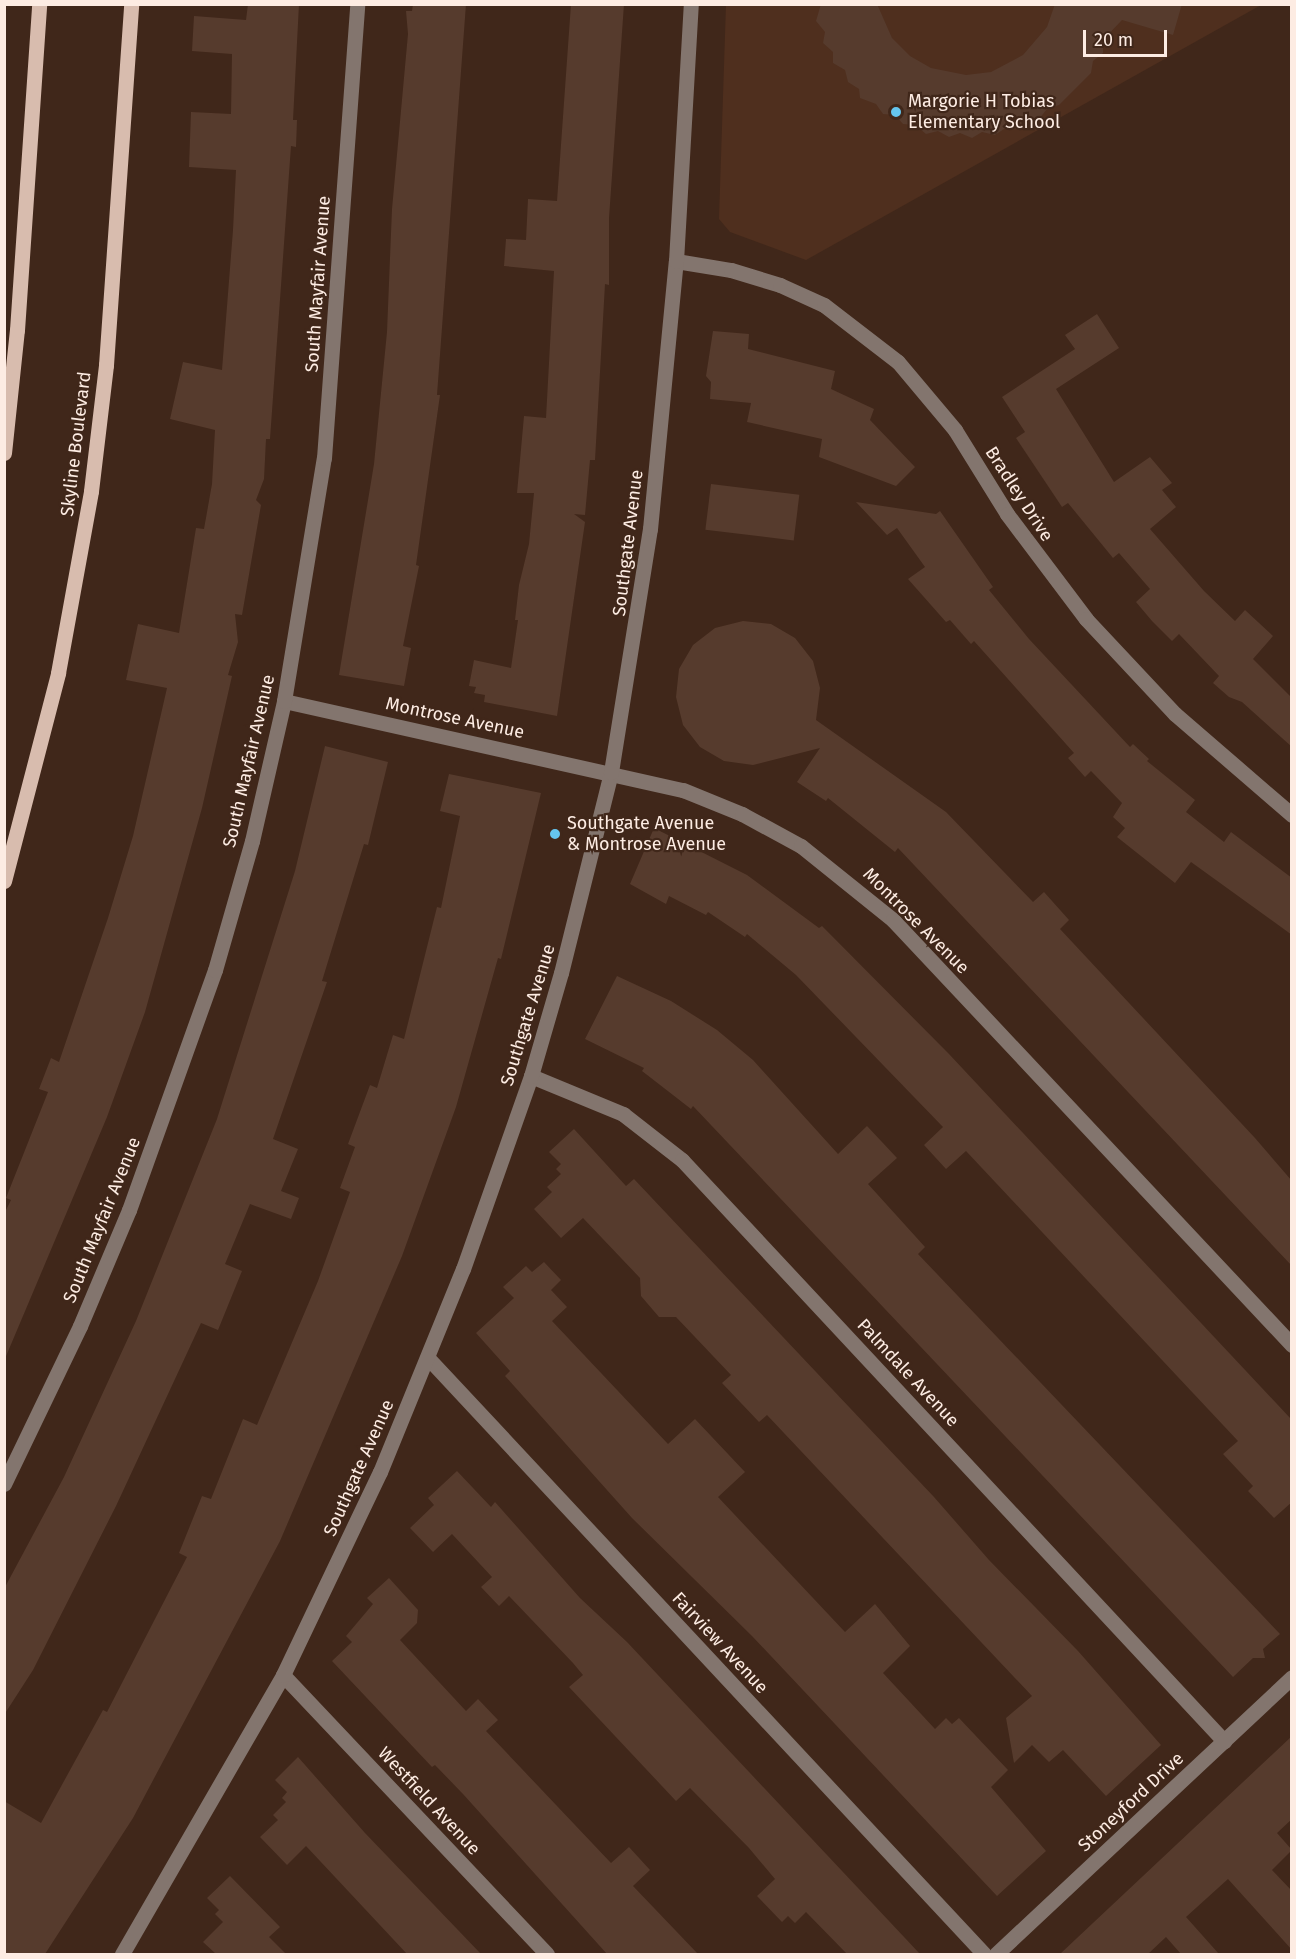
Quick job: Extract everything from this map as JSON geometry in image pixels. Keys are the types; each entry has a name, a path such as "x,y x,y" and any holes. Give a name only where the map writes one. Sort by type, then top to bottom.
{"main road":[{"path":"4,453 17,330 39,4"},
{"name":"Skyline Boulevard","path":"4,881 58,673 92,481 108,341 131,4"}],"street":[{"name":"South Mayfair Avenue","path":"4,1484 80,1326 172,1096 252,840 284,701 324,458 357,4"},
{"name":"Southgate Avenue","path":"122,1954 283,1675 380,1472 428,1358 531,1077 587,878 611,772 650,529 676,261 691,4"},
{"name":"Bradley Drive","path":"676,261 731,270 780,285 824,305 898,362 949,421 1007,514 1086,619 1175,714 1292,815"},
{"name":"Montrose Avenue","path":"284,701 611,772 683,790 742,814 801,846 850,882 893,920 1292,1345"},
{"name":"Palmdale Avenue","path":"531,1077 623,1114 682,1160 1224,1741"},
{"name":"Fairview Avenue","path":"428,1358 984,1954"},
{"name":"Westfield Avenue","path":"283,1675 547,1954"},
{"name":"Stoneyford Drive","path":"996,1954 1292,1677"}],"shaded area":[{"name":"Margorie H Tobias Elementary School","path":"726,5 1261,5 806,260 730,232 719,219"}],"building":[{"path":"248,4 299,4 293,120 297,120 296,147 291,146 270,439 266,439 264,479 256,500 261,505 242,615 235,614 238,642 228,675 232,676 202,808 145,1012 107,1117 4,1361 4,1214 11,1200 6,1198 48,1092 39,1089 51,1058 59,1062 108,918 133,836 167,688 126,680 138,624 179,633 196,528 204,529 212,484 215,430 170,419 183,362 222,370 233,230 236,170 189,167 191,112 231,114 232,54 192,51 194,16 246,20"},
{"path":"413,4 466,4 437,395 440,395 416,565 419,566 403,646 411,648 404,686 339,675 374,464 387,332 392,209 408,34 406,11 412,11"},
{"path":"571,4 624,4 609,218 609,285 605,284 595,460 590,460 585,515 574,514 585,522 557,716 484,702 485,695 474,693 476,687 469,686 474,660 511,668 518,620 515,620 519,585 529,544 534,493 517,493 524,416 546,418 554,271 504,266 506,239 526,240 528,199 557,201"},
{"path":"821,4 877,4 892,38 910,56 931,68 966,75 991,72 1023,55 1047,27 1055,4 1182,4 1173,35 1122,20 1103,40 1103,53 1093,61 1091,73 1059,105 1047,109 1039,119 1026,120 1017,129 1004,129 995,135 982,132 972,138 960,133 949,137 938,131 926,134 915,125 903,124 895,115 883,114 876,104 860,98 859,89 848,82 845,70 833,63 833,52 823,43 825,32 816,21"},
{"path":"1097,314 1119,348 1056,389 1114,482 1150,457 1172,483 1162,490 1176,507 1150,529 1204,591 1235,621 1245,610 1273,636 1253,659 1292,698 1292,747 1242,702 1229,697 1213,683 1219,676 1179,634 1172,641 1152,621 1136,602 1150,589 1119,553 1113,558 1068,503 1062,507 1016,438 1025,432 1002,397 1075,349 1065,335"},
{"path":"713,331 749,334 748,349 835,371 831,389 874,409 870,420 915,467 896,486 819,457 822,439 747,422 751,403 710,399 711,382 706,376"},
{"path":"711,484 799,495 794,541 705,530"},
{"path":"856,502 936,514 940,511 993,587 989,590 1029,639 1130,747 1133,744 1149,759 1147,761 1195,800 1186,812 1224,842 1231,832 1292,878 1292,935 1191,862 1175,883 1117,837 1125,828 1113,817 1122,803 1091,771 1085,777 1068,758 1074,753 974,641 971,644 950,620 946,622 908,579 925,567 897,528 887,535"},
{"path":"743,621 771,624 795,638 813,661 820,688 816,720 946,812 1033,902 1044,892 1069,920 1060,929 1255,1138 1292,1181 1292,1266 898,848 895,852 828,798 826,801 797,782 820,748 753,765 724,761 700,747 683,725 676,697 679,669 693,645 715,628"},
{"path":"325,746 388,762 368,845 364,844 322,981 327,982 273,1139 298,1149 281,1191 299,1198 291,1219 250,1204 225,1264 242,1271 218,1330 201,1323 116,1506 33,1670 4,1715 4,1589 64,1477 136,1321 217,1119 295,871"},
{"path":"449,774 541,793 501,959 498,958 456,1107 402,1256 280,1541 133,1818 45,1954 4,1954 4,1801 41,1823 103,1710 107,1712 187,1557 179,1553 202,1496 211,1499 243,1419 257,1425 318,1281 350,1192 340,1188 355,1147 348,1144 370,1085 377,1088 393,1035 404,1039 437,907 441,908 460,816 440,811"},
{"path":"654,828 747,875 819,928 822,926 949,1054 1291,1419 1292,1502 1274,1518 1248,1491 1253,1486 1223,1454 1238,1441 966,1151 946,1169 924,1145 943,1127 796,975 747,934 745,937 708,912 706,915 669,896 666,904 630,884"},
{"path":"617,976 671,1001 717,1030 753,1060 838,1154 867,1126 897,1158 868,1184 925,1247 918,1254 1280,1634 1263,1649 1265,1658 1253,1658 1233,1677 693,1106 691,1109 642,1071 644,1068 585,1039"},
{"path":"574,1129 626,1186 634,1179 934,1497 989,1560 1078,1651 1161,1745 1106,1796 1063,1750 1049,1762 1032,1745 1014,1763 1006,1718 1032,1696 767,1415 759,1422 722,1383 731,1375 676,1317 659,1317 641,1296 640,1278 583,1218 561,1238 534,1209 552,1192 547,1187 561,1174 556,1169 561,1164 549,1152"},
{"path":"544,1262 561,1280 551,1290 567,1307 552,1321 668,1444 695,1419 745,1472 718,1497 845,1632 875,1604 910,1646 883,1673 935,1729 946,1718 952,1724 959,1718 1008,1770 991,1787 1046,1851 997,1896 752,1636 632,1518 505,1376 510,1371 476,1333 514,1298 503,1287 526,1266 532,1272"},
{"path":"457,1471 491,1507 495,1502 580,1598 627,1642 920,1954 847,1954 806,1912 795,1923 788,1916 782,1922 757,1896 775,1879 749,1848 690,1788 676,1801 569,1687 583,1675 573,1663 509,1596 499,1606 481,1587 492,1577 452,1534 433,1552 410,1528 434,1505 428,1498"},
{"path":"389,1578 418,1610 417,1623 400,1640 466,1711 478,1699 498,1720 486,1731 611,1863 629,1847 650,1870 633,1886 698,1954 607,1954 463,1794 435,1765 432,1767 332,1661 352,1642 346,1636 373,1604 367,1598"},
{"path":"1292,1736 1292,1819 1277,1833 1292,1850 1272,1870 1292,1891 1292,1950 1228,1879 1186,1917 1219,1954 1181,1954 1166,1937 1148,1954 1060,1954"},
{"path":"298,1757 365,1833 481,1954 407,1954 306,1846 287,1865 260,1837 278,1820 273,1815 286,1802 282,1798 287,1792 275,1780"},
{"path":"230,1876 280,1927 269,1937 286,1954 216,1954 203,1942 223,1922 215,1914 219,1910 207,1898"}],"place":[{"name":"Margorie H Tobias Elementary School","path":"896,112"},
{"name":"Southgate Avenue & Montrose Avenue","path":"555,834"}]}
